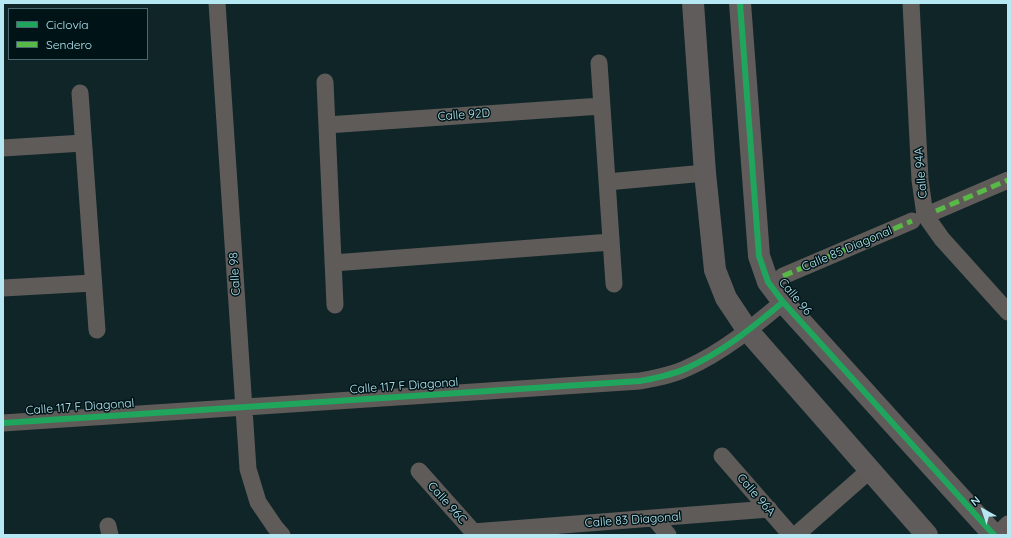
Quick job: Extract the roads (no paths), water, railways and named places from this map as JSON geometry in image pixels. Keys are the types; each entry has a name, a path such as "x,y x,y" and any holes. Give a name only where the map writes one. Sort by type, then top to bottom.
{"street":[{"name":"Calle 98","path":"217,3 248,469 258,502 282,535"},
{"path":"692,3 705,174 715,270 726,298 748,331 927,535"},
{"name":"Calle 96","path":"740,3 760,256 768,282 783,302 996,535"},
{"name":"Calle 94A","path":"911,3 920,180 925,215 942,239 1008,312"},
{"path":"599,63 614,284"},
{"path":"326,82 335,305"},
{"path":"80,92 97,330"},
{"name":"Calle 92D","path":"327,124 601,106"},
{"path":"3,148 83,143"},
{"path":"607,182 705,174"},
{"path":"936,211 1008,180"},
{"name":"Calle 85 Diagonal","path":"782,276 912,221"},
{"path":"333,263 611,242"},
{"path":"3,288 93,283"},
{"name":"Calle 117 F Diagonal","path":"3,423 640,381 666,376 687,368 714,354 748,331 783,302"},
{"name":"Calle 96A","path":"722,456 791,535"},
{"path":"796,535 870,470"},
{"name":"Calle 96C","path":"419,471 474,534"},
{"name":"Calle 83 Diagonal","path":"474,534 654,518 769,510"},
{"path":"654,518 668,535"},
{"path":"996,535 1008,524"}]}
